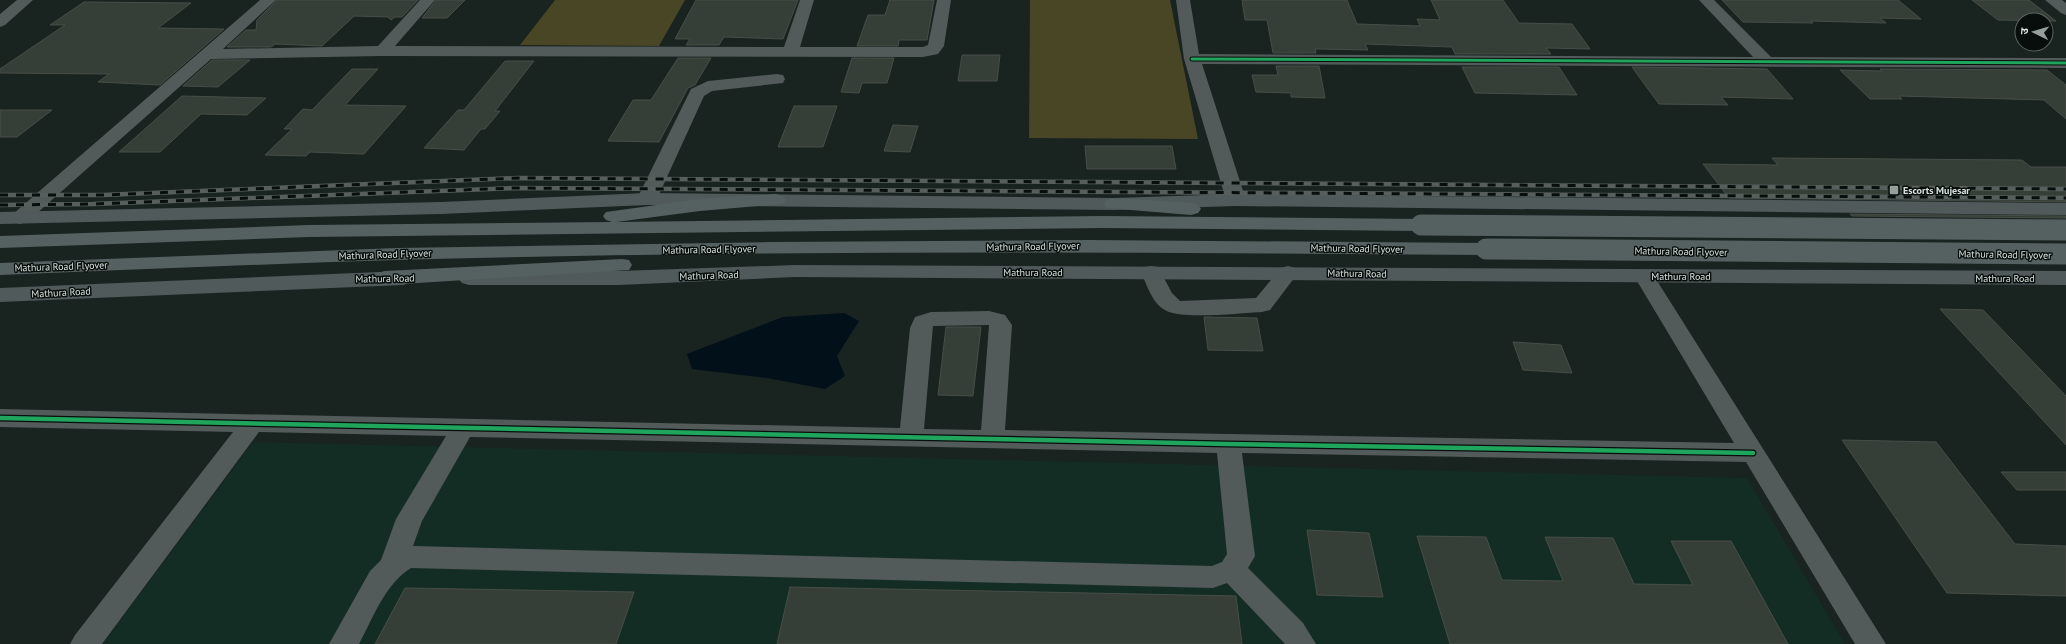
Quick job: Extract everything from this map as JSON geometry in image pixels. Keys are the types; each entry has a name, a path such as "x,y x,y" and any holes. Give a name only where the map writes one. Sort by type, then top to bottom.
{"highway":[{"path":"521,229 700,205 776,200"},
{"path":"1114,204 1240,212 1373,224"},
{"path":"0,242 309,231 1102,222 2066,230"},
{"name":"Mathura Road Flyover","path":"0,269 397,254 772,248 1089,246 2066,254"},
{"path":"385,278 672,262 772,248"}],"main road":[{"path":"0,218 441,208 647,199 1114,204 1236,200 2066,209"},
{"name":"Mathura Road","path":"0,295 385,278 619,278 794,271 2066,278"}],"street":[{"path":"0,22 26,0 6,0"},
{"path":"20,218 269,0"},
{"path":"382,51 428,0"},
{"path":"790,53 806,0"},
{"path":"206,54 382,51 790,53 932,51 936,46 944,0"},
{"path":"1183,0 1192,59 1236,200"},
{"path":"1706,0 1767,62"},
{"path":"2052,0 2066,10"},
{"path":"1192,59 2066,63"},
{"path":"647,199 697,93 701,89 708,86 777,79"},
{"path":"1151,272 1167,302 1178,308 1262,306 1288,273"},
{"path":"1644,276 1871,644"},
{"path":"911,438 921,328 923,322 930,319 989,318 997,320 1001,325 992,439"},
{"path":"0,418 911,438 1753,453"},
{"path":"84,644 253,423"},
{"path":"392,566 409,519 463,428"},
{"path":"344,644 380,579 392,566 407,557 1213,577 1232,570 1241,556 1228,444"},
{"path":"1232,570 1293,632 1301,644"}],"shaded area":[{"path":"555,0 685,0 659,46 520,45"},
{"path":"1030,0 1170,0 1198,139 1029,138"},
{"path":"844,313 859,321 837,356 845,376 825,389 767,378 692,369 687,354 783,317"},
{"path":"253,442 1747,478 1845,644 103,644"}],"building":[{"path":"277,0 418,0 402,17 395,17 391,20 388,17 354,16 322,46 275,44 271,47 227,47 246,30 256,30 257,20"},
{"path":"436,0 465,0 447,18 422,18"},
{"path":"696,0 798,0 783,39 724,37 719,45 686,45 690,39 675,39"},
{"path":"890,0 934,0 927,40 899,40 898,46 857,46 868,15 885,15"},
{"path":"1242,0 1347,0 1357,24 1420,26 1417,19 1440,20 1431,0 1503,0 1519,23 1572,24 1590,49 1546,48 1551,54 1455,54 1452,47 1365,44 1368,50 1315,49 1316,53 1273,53 1267,20 1245,20"},
{"path":"1722,0 1898,0 1921,19 1880,18 1886,23 1811,21 1813,23 1743,22"},
{"path":"1972,0 2029,0 2044,12 2014,12 2014,20 1998,20"},
{"path":"84,2 191,3 158,28 224,29 160,85 98,82 109,74 0,73 0,69 65,25 50,25"},
{"path":"962,55 1000,55 997,81 958,81"},
{"path":"678,58 711,58 695,85 688,88 659,142 608,141 633,100 651,100"},
{"path":"852,58 894,58 887,83 862,83 859,93 841,92"},
{"path":"212,60 250,60 218,87 183,86"},
{"path":"505,61 534,61 495,111 500,111 485,129 481,129 464,150 424,148 458,110 464,110"},
{"path":"1276,66 1319,66 1325,98 1291,97 1291,93 1256,92 1252,75 1278,75"},
{"path":"1462,67 1559,67 1577,95 1475,93"},
{"path":"1632,67 1767,69 1793,99 1721,97 1728,105 1659,104"},
{"path":"352,69 378,69 345,105 406,106 364,154 310,152 306,156 265,155 292,129 284,129 303,109 312,110"},
{"path":"1880,69 2047,70 2066,85 2066,119 2044,100 1899,96 1902,99 1870,99 1840,70 1882,71"},
{"path":"182,96 266,98 247,115 201,114 160,152 119,152"},
{"path":"794,106 837,106 823,147 778,147"},
{"path":"0,110 52,110 17,137 0,137"},
{"path":"893,125 918,126 910,152 884,151"},
{"path":"1085,146 1172,146 1176,169 1087,169"},
{"name":"Escorts Mujesar","path":"1772,158 2022,160 2031,167 2066,167 2066,202 1729,198 1703,164 1778,165"},
{"path":"1850,214 2066,216 2066,218 1852,216"},
{"path":"1940,309 1983,310 2066,396 2066,445"},
{"path":"1204,317 1257,318 1263,351 1208,350"},
{"path":"946,327 981,327 973,396 938,395"},
{"path":"1513,342 1561,345 1572,373 1523,370"},
{"path":"1842,440 1936,442 2015,544 2066,546 2066,596 1947,593"},
{"path":"2001,472 2066,472 2066,490 2017,490"},
{"path":"1307,530 1369,533 1383,597 1317,595"},
{"path":"1417,536 1486,537 1502,580 1563,581 1545,537 1613,538 1634,584 1693,585 1671,541 1731,541 1788,644 1450,644"},
{"path":"790,587 1236,596 1242,644 777,644"},
{"path":"405,588 634,592 616,644 375,644"}],"railway":[{"path":"0,195 103,195 519,178 2066,189"},
{"path":"0,205 93,204 514,188 2066,198"}],"cycle path":[{"path":"1192,59 2066,63"},
{"path":"0,418 1228,444 1753,453"}],"place":[{"name":"Escorts Mujesar","path":"1894,190"}]}
